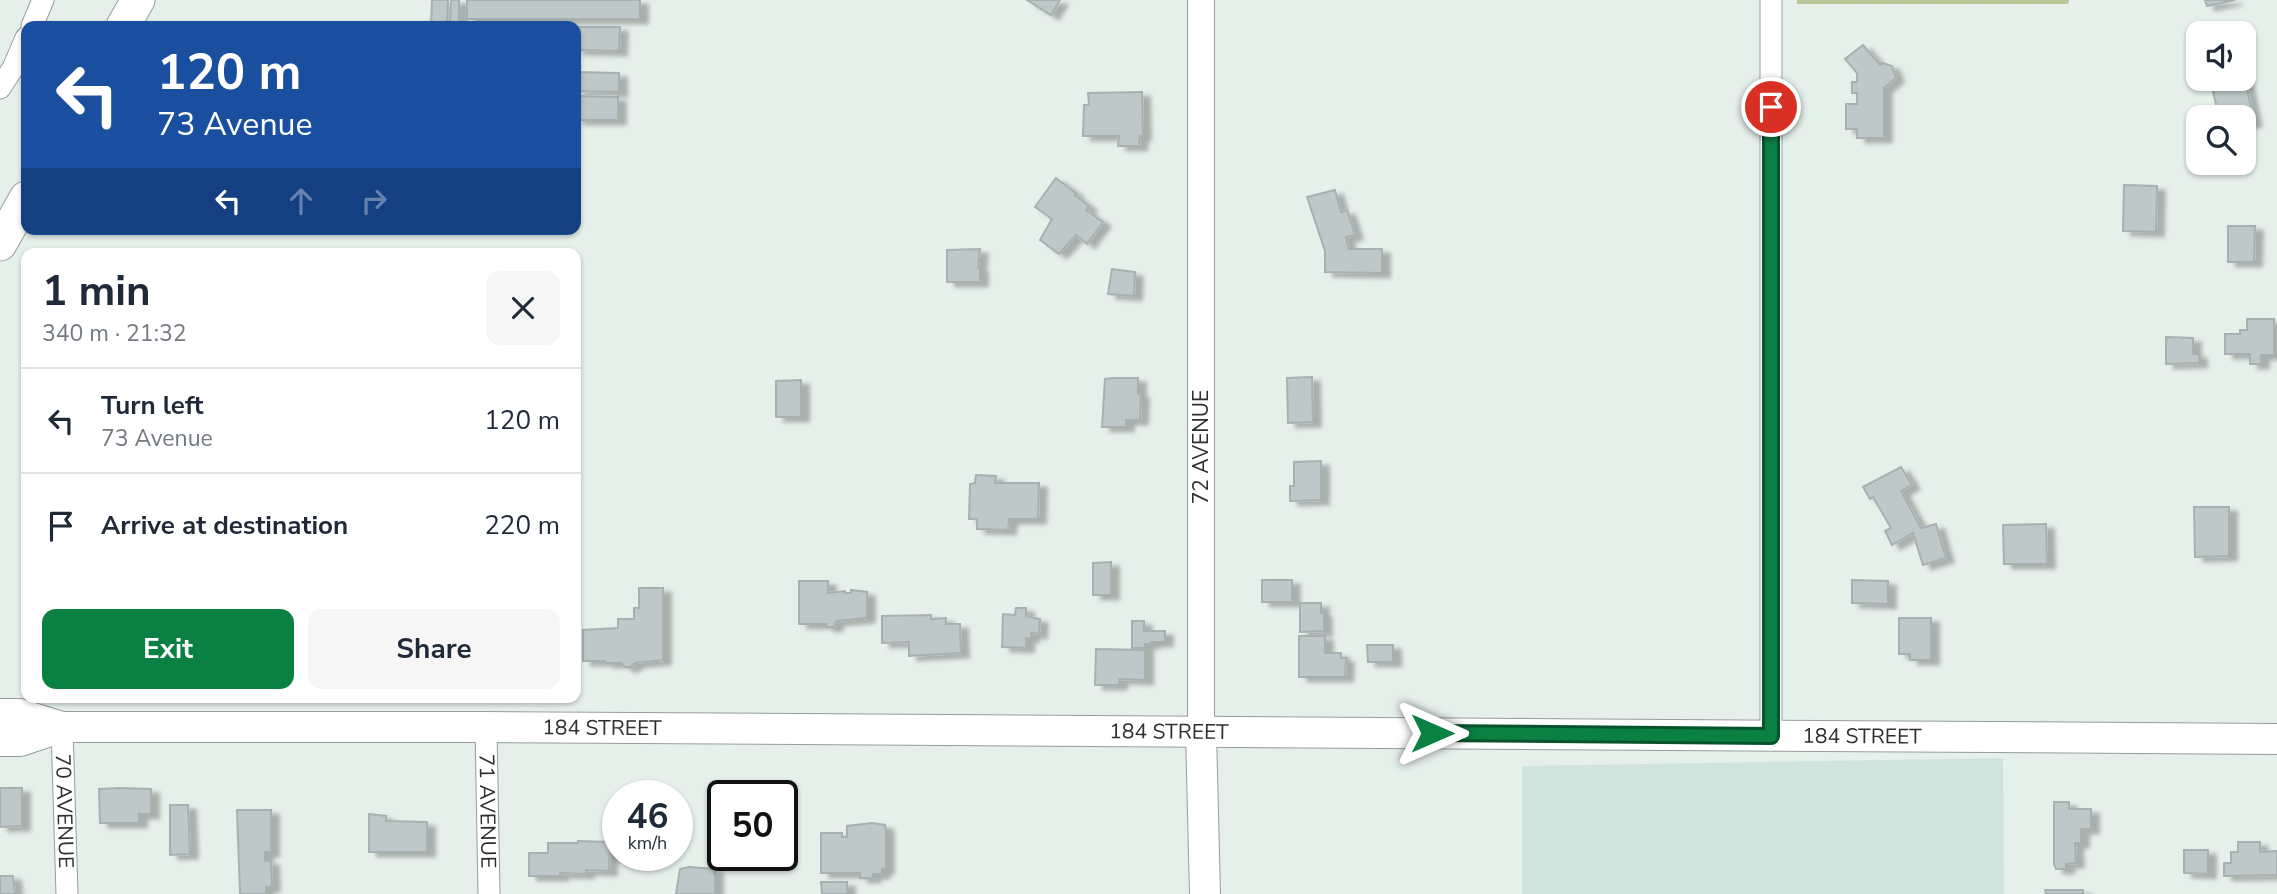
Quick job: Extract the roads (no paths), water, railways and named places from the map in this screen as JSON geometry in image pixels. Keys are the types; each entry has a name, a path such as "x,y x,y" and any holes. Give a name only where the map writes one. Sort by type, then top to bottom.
{"main road":[{"path":"126,21 138,0"},
{"path":"0,244 21,207"},
{"name":"184 STREET","path":"0,714 20,714 62,727 486,727 2277,739"},
{"name":"184 STREET","path":"0,741 20,741 62,727"},
{"name":"72 AVENUE","path":"1201,731 1205,894"}],"street":[{"path":"34,21 43,0"},
{"name":"72 AVENUE","path":"1201,0 1201,731"},
{"path":"1771,0 1771,736"},
{"path":"0,88 21,50"},
{"name":"70 AVENUE","path":"62,727 67,894"},
{"name":"71 AVENUE","path":"486,727 489,894"}]}
